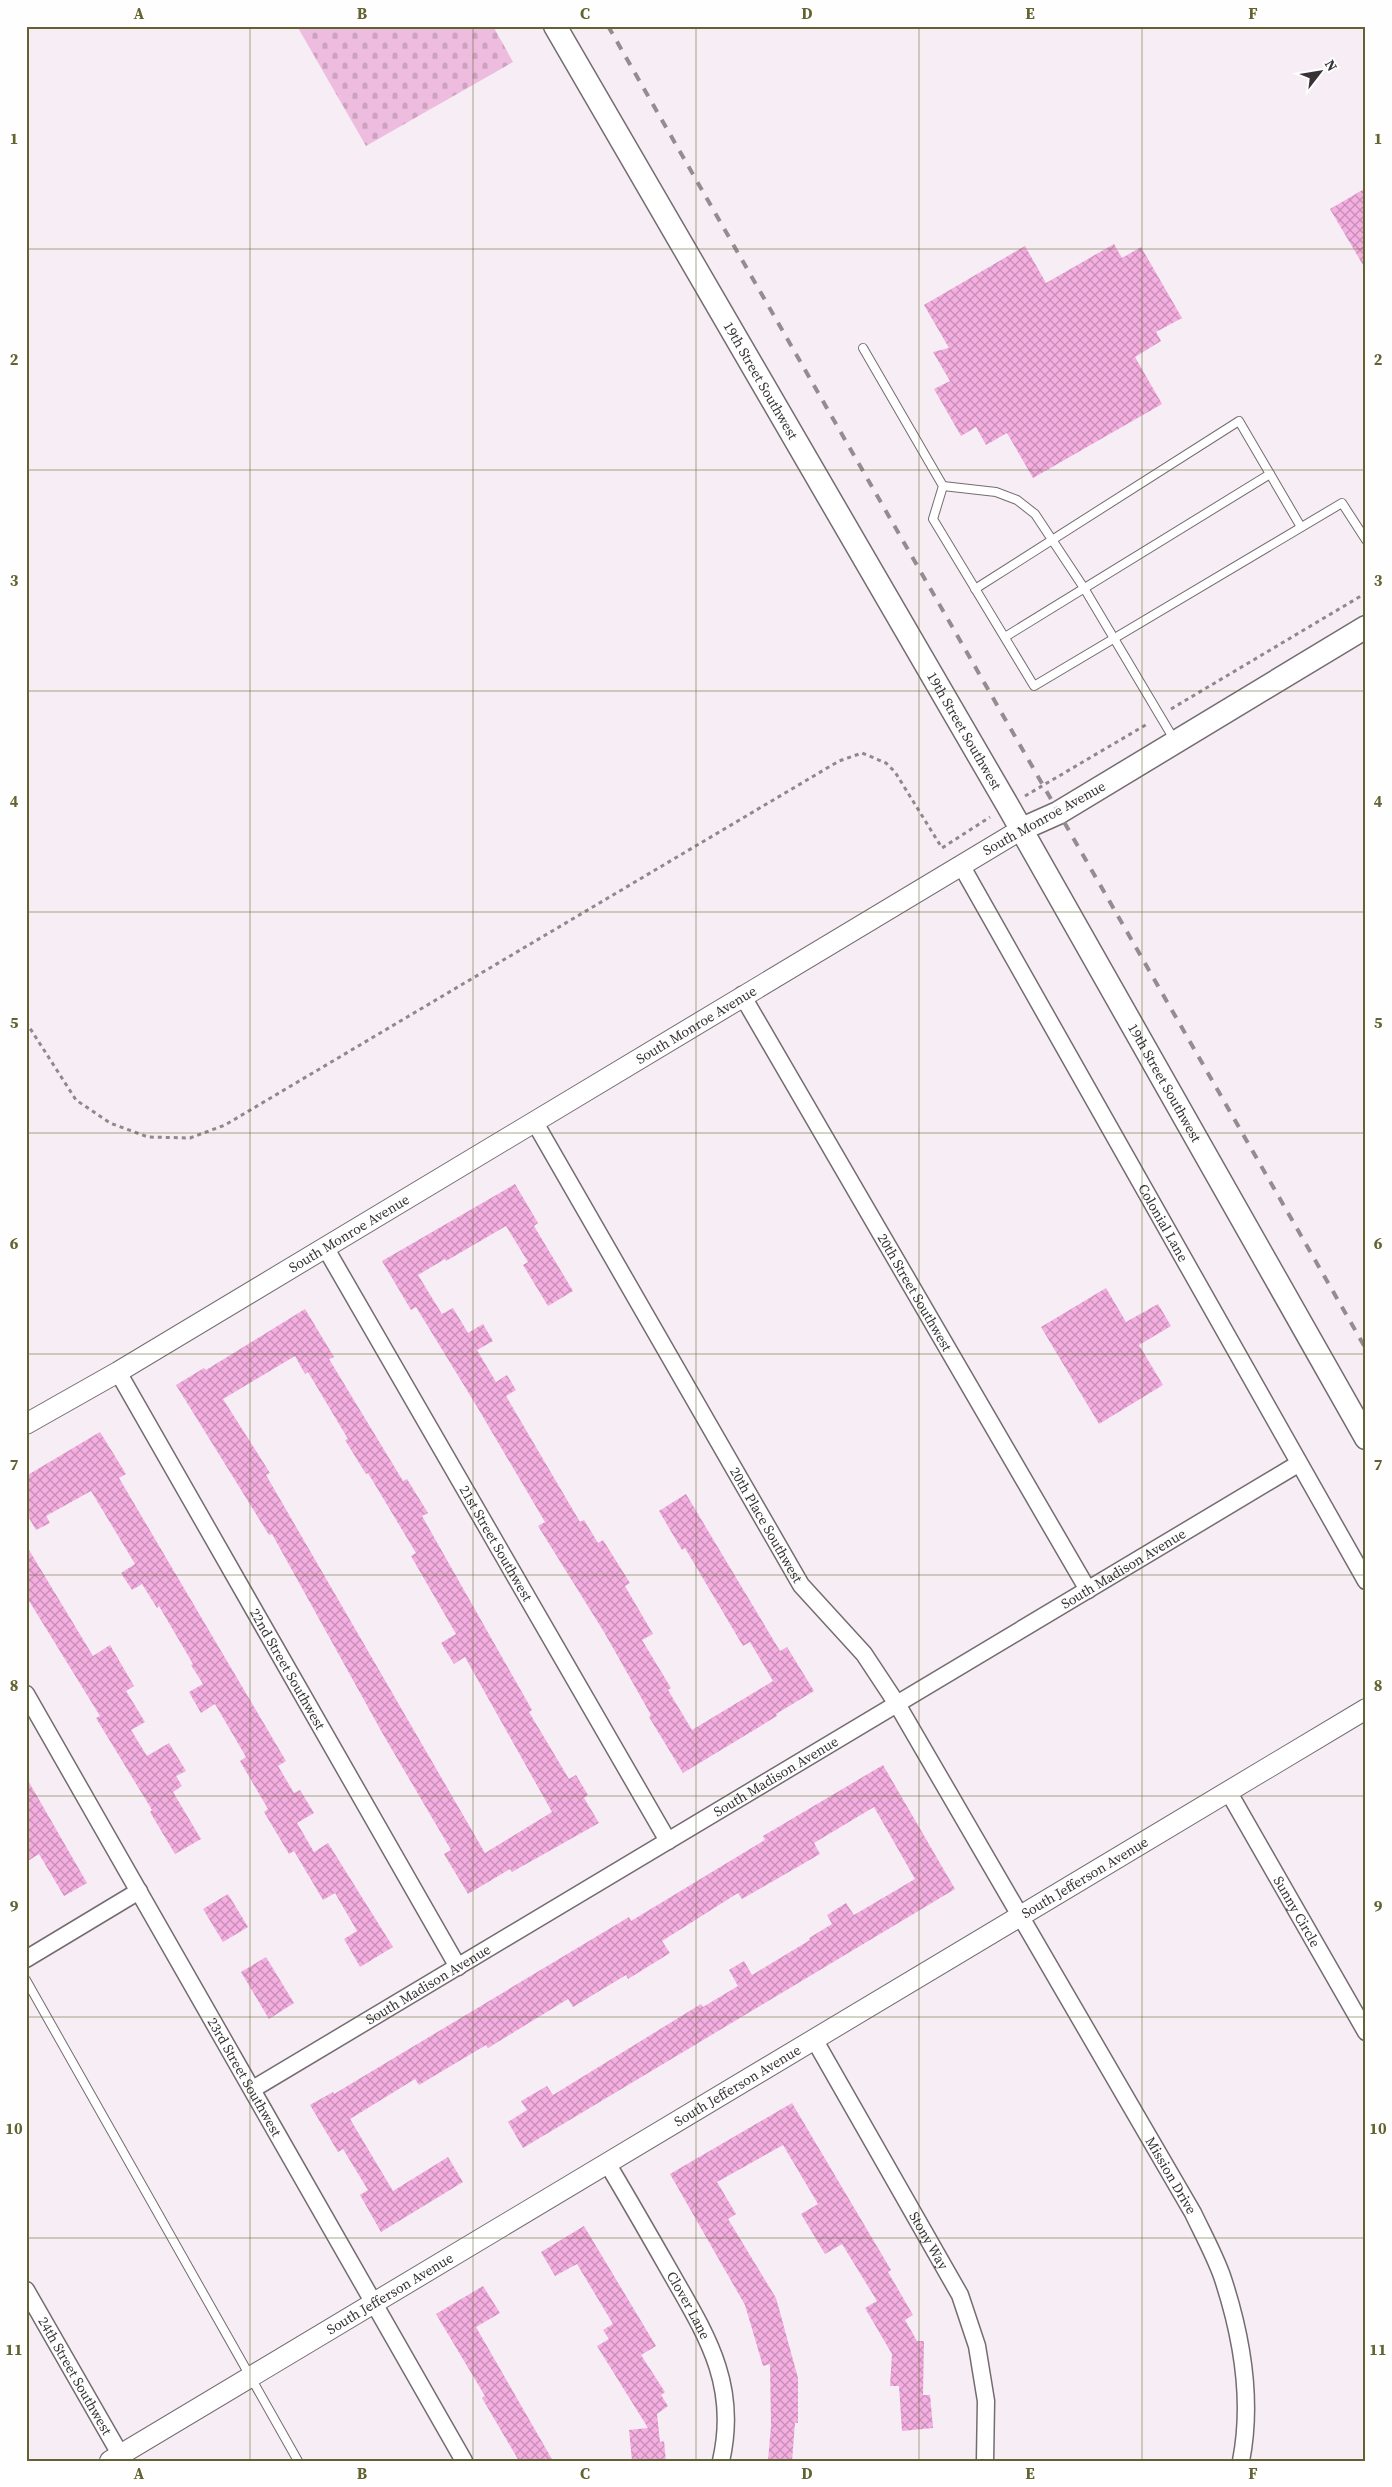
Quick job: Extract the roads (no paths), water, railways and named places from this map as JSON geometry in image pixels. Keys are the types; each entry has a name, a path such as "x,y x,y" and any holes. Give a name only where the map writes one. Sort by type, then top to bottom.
{"main road":[{"name":"19th Street Southwest","path":"556,26 1022,829 1366,1438"},
{"name":"South Monroe Avenue","path":"1022,829 1058,813 1366,627"}],"street":[{"name":"South Monroe Avenue","path":"26,1424 118,1372 742,995 1022,829"},
{"name":"Colonial Lane","path":"961,865 1298,1464 1366,1581"},
{"name":"20th Street Southwest","path":"742,995 1088,1590"},
{"name":"20th Place Southwest","path":"534,1121 801,1585 864,1654 897,1704 1022,1915"},
{"name":"21st Street Southwest","path":"325,1247 668,1841"},
{"name":"22nd Street Southwest","path":"118,1372 458,1966"},
{"name":"South Madison Avenue","path":"252,2089 1298,1464"},
{"name":"23rd Street Southwest","path":"26,1694 464,2461"},
{"name":"South Jefferson Avenue","path":"118,2459 374,2302 1366,1709"},
{"name":"Sunny Circle","path":"1228,1791 1366,2032"},
{"path":"26,1958 139,1890"},
{"name":"Mission Drive","path":"1022,1915 1193,2213 1221,2275 1238,2333 1246,2400 1241,2461"},
{"name":"Stony Way","path":"814,2039 960,2295 977,2346 986,2401 985,2461"},
{"name":"Clover Lane","path":"607,2163 708,2337 722,2380 727,2422 721,2461"},
{"name":"24th Street Southwest","path":"26,2290 118,2459"}],"lane":[{"path":"863,348 943,486 933,519 1034,686 1342,503 1366,540"},
{"path":"976,589 1239,421 1300,527"},
{"path":"1005,637 1270,474"},
{"path":"943,486 996,492 1017,500 1036,514 1084,588 1113,640 1176,742"},
{"path":"26,1980 298,2461"}],"railway":[{"path":"608,26 1366,1349"}]}
